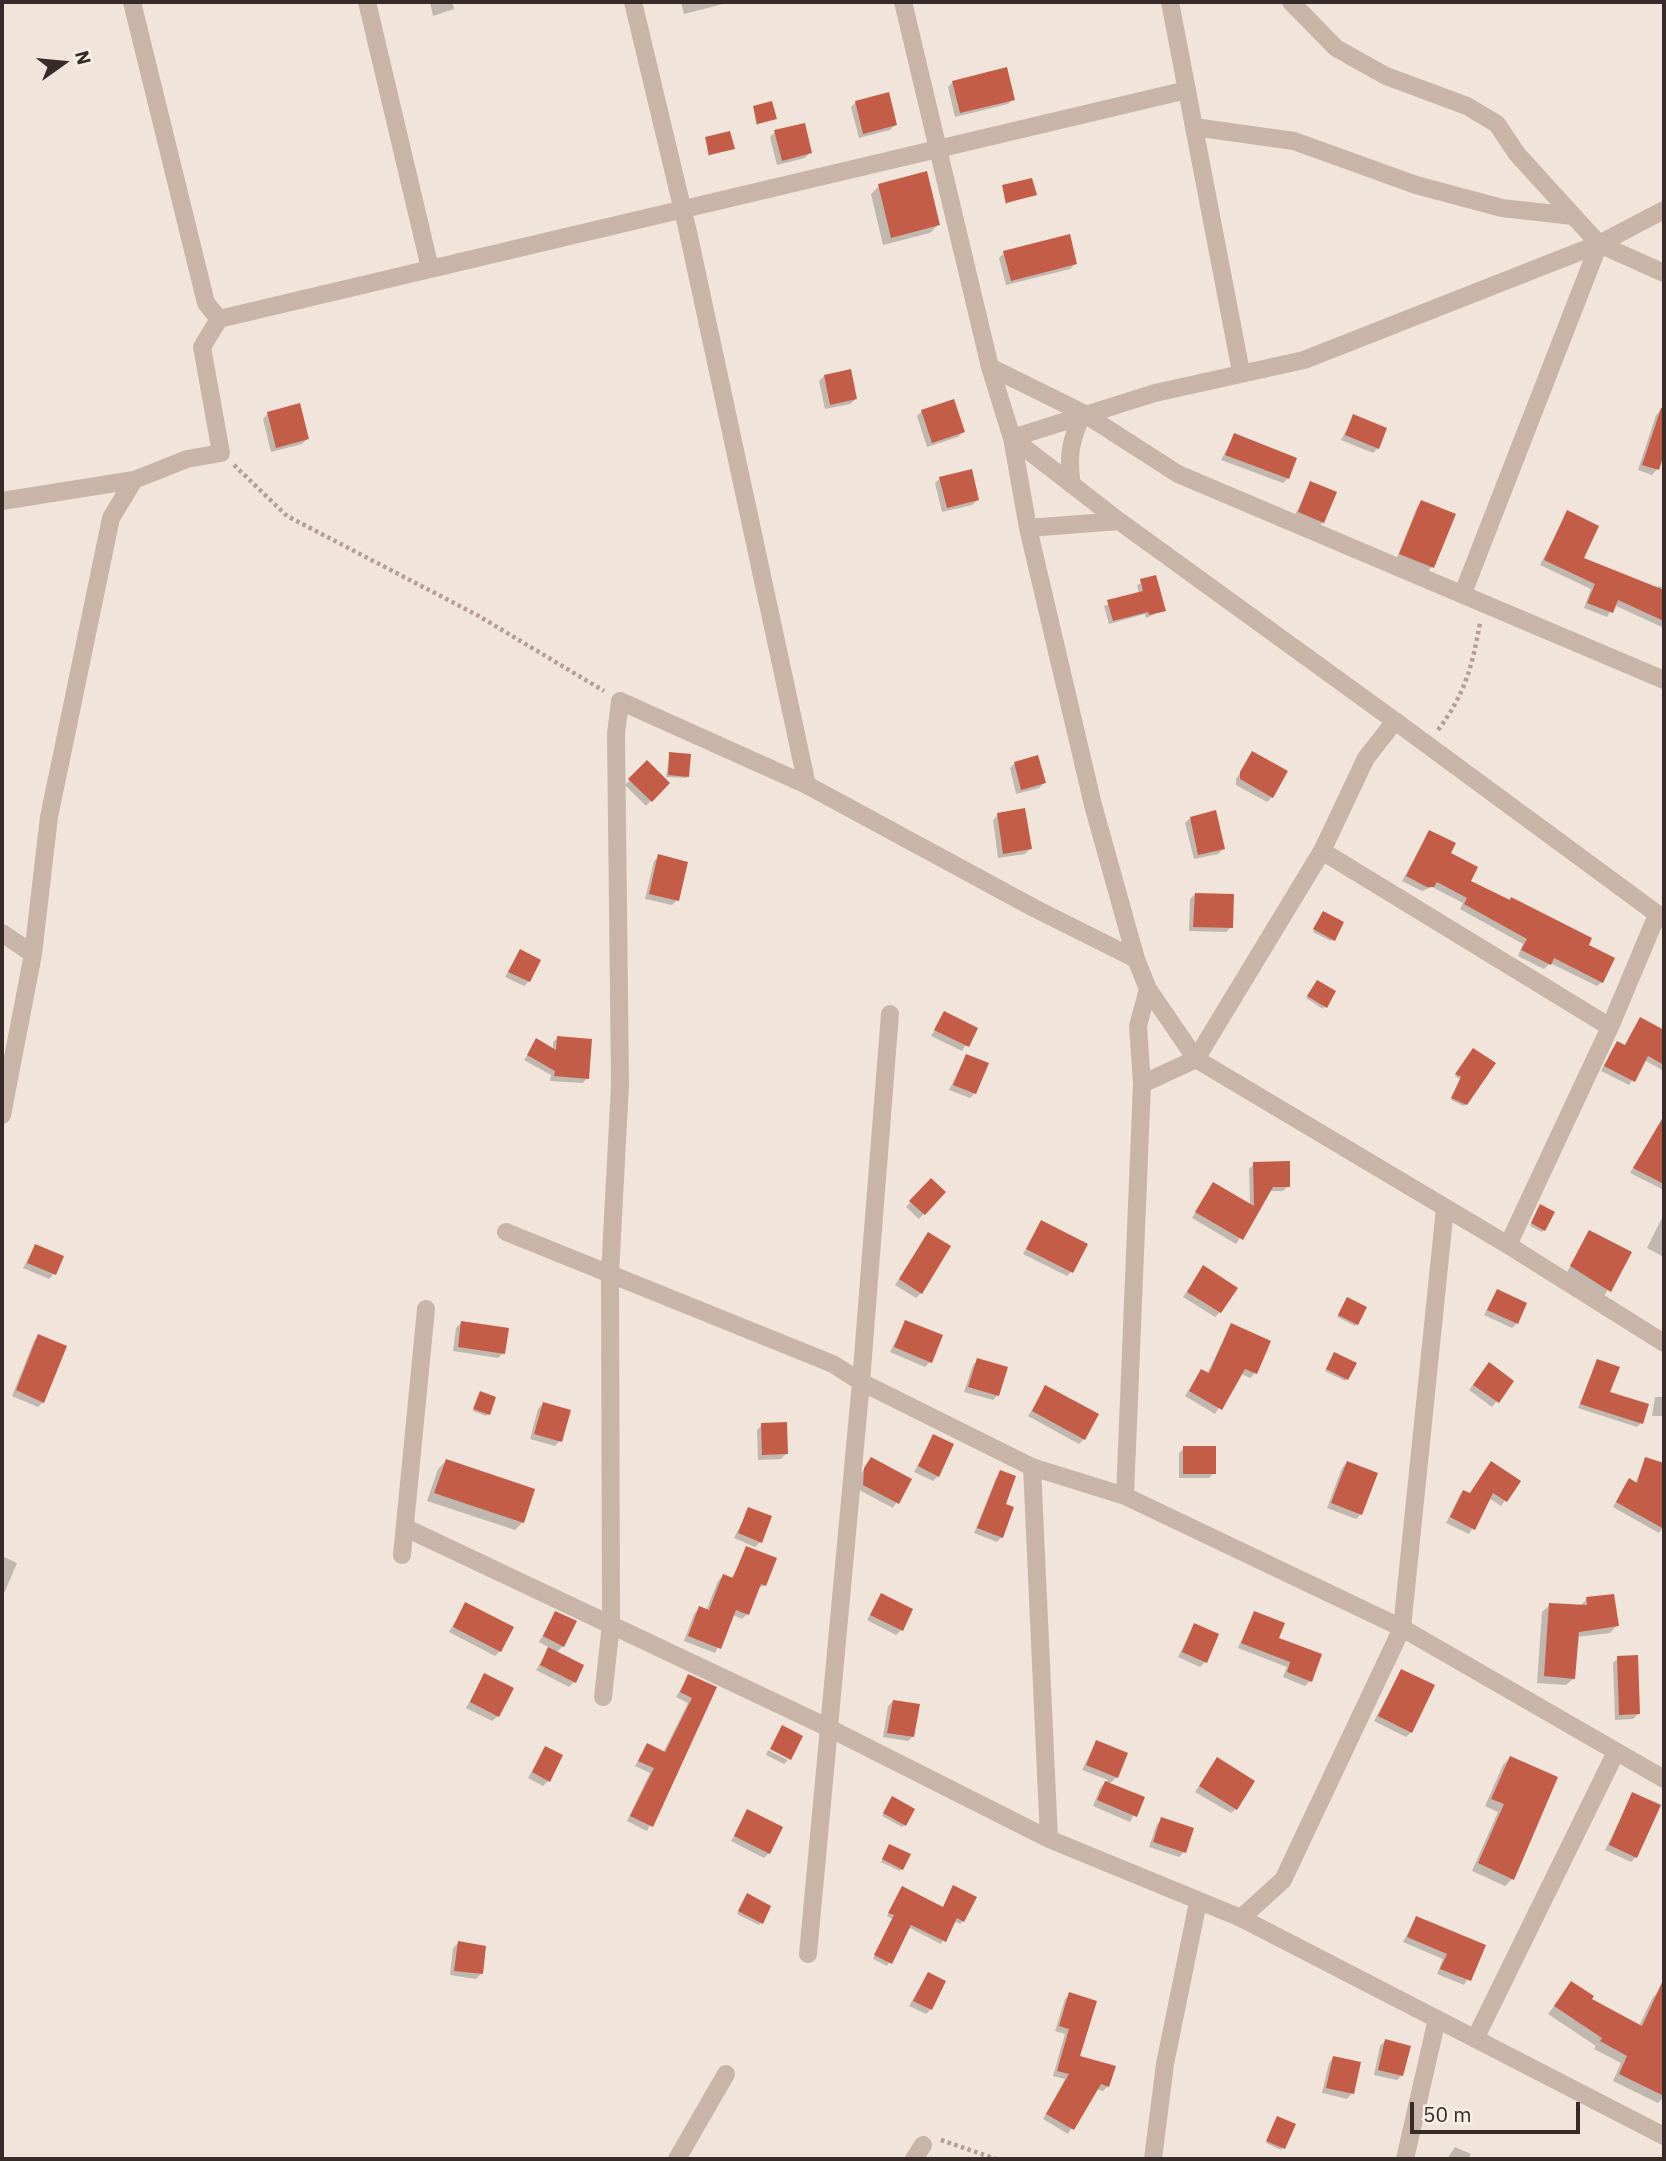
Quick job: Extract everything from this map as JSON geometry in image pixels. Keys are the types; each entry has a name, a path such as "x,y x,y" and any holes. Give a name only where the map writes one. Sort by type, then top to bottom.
{"street":[{"path":"132,2 206,303 219,319"},
{"path":"367,2 430,268"},
{"path":"633,2 682,208 807,785"},
{"path":"903,2 989,367 1012,438 1028,528 1093,805 1136,959 1148,989 1196,1059 1508,1245 1664,1343"},
{"path":"1170,2 1241,372"},
{"path":"1291,2 1336,48 1386,76 1467,106 1497,124 1517,154 1599,244 1664,273"},
{"path":"2,501 134,480 187,460 221,453 202,347 219,319 1187,90"},
{"path":"1194,127 1294,141 1416,185 1502,208 1573,216"},
{"path":"1012,438 1083,413 1241,372 1304,360 1599,244 1664,210"},
{"path":"1463,593 1599,244"},
{"path":"989,367 1083,413 1178,474 1664,680"},
{"path":"1072,485 1068,459 1071,438 1083,413"},
{"path":"1012,438 1119,521 1661,917 1508,1245"},
{"path":"2,1115 33,954 49,817 111,518 134,480"},
{"path":"1028,528 1119,521"},
{"path":"603,1697 611,1624 610,1274 620,1085 616,734 620,701 807,785 1136,959"},
{"path":"1142,1084 1196,1059 1322,851 1366,758 1395,721"},
{"path":"1322,851 1610,1027"},
{"path":"2,933 33,954"},
{"path":"1125,1496 1142,1084 1138,1026 1148,989"},
{"path":"808,1954 861,1382 890,1014"},
{"path":"1241,1918 1283,1881 1402,1628 1444,1208"},
{"path":"506,1232 833,1364 861,1382 1032,1467 1125,1496 1402,1628 1615,1754 1664,1779"},
{"path":"402,1555 426,1309"},
{"path":"1032,1467 1049,1839"},
{"path":"406,1528 827,1727 1049,1839 1241,1918 1664,2136"},
{"path":"1475,2039 1615,1754"},
{"path":"1153,2159 1165,2064 1198,1902"},
{"path":"1405,2159 1437,2019"},
{"path":"677,2159 726,2074"}],"path":[{"path":"221,453 287,516 477,615 620,701"},
{"path":"1427,745 1459,701 1474,660 1482,602"},
{"path":"918,2152 934,2140 948,2140 996,2159"}],"building":[{"path":"1007,67 1015,100 960,113 952,81"},
{"path":"889,92 897,125 863,134 855,101"},
{"path":"772,101 777,119 757,124 753,106"},
{"path":"805,123 812,153 782,161 774,130"},
{"path":"730,131 735,149 709,155 705,137"},
{"path":"927,171 940,225 891,238 878,184"},
{"path":"1032,178 1037,195 1006,203 1002,185"},
{"path":"1070,234 1077,264 1011,281 1003,251"},
{"path":"851,369 857,399 830,405 824,375"},
{"path":"954,399 965,432 932,443 921,410"},
{"path":"300,403 309,439 276,448 267,412"},
{"path":"1661,408 1664,408 1664,454 1659,470 1642,465"},
{"path":"1353,414 1387,428 1379,449 1345,435"},
{"path":"1234,433 1297,458 1289,479 1225,455"},
{"path":"972,469 979,500 947,508 939,477"},
{"path":"1310,481 1337,492 1324,523 1298,512"},
{"path":"1421,500 1456,514 1434,568 1399,554"},
{"path":"1567,510 1599,526 1584,558 1664,590 1664,621 1618,600 1613,613 1587,603 1595,584 1544,560"},
{"path":"1156,575 1166,611 1149,615 1148,612 1113,621 1107,600 1143,591 1140,579"},
{"path":"1252,751 1288,771 1273,798 1240,779 1240,772"},
{"path":"669,752 691,754 689,777 668,775"},
{"path":"1038,755 1046,783 1021,790 1014,762"},
{"path":"647,760 670,783 652,802 628,779"},
{"path":"1025,808 1032,849 1003,854 997,813"},
{"path":"1216,810 1225,849 1198,855 1190,817"},
{"path":"1429,830 1456,843 1451,853 1478,867 1471,881 1510,900 1511,897 1592,938 1589,945 1615,958 1603,983 1554,958 1551,965 1521,950 1527,939 1464,904 1467,898 1437,882 1434,887 1427,887 1406,876"},
{"path":"658,854 688,862 679,901 649,894"},
{"path":"1195,893 1234,894 1233,928 1193,927"},
{"path":"1323,911 1344,922 1335,941 1313,929"},
{"path":"520,949 541,960 530,982 508,972"},
{"path":"1317,980 1336,991 1327,1008 1307,996"},
{"path":"944,1011 978,1028 969,1047 934,1030"},
{"path":"1640,1017 1664,1030 1664,1065 1648,1056 1635,1082 1604,1066 1617,1041 1625,1045"},
{"path":"557,1036 592,1039 589,1079 554,1076 555,1071 527,1055 536,1038 556,1050"},
{"path":"1473,1048 1496,1063 1467,1105 1451,1098 1461,1077 1455,1074"},
{"path":"966,1054 989,1063 976,1094 953,1085"},
{"path":"1664,1116 1664,1184 1633,1168"},
{"path":"1290,1161 1290,1187 1273,1187 1243,1240 1195,1212 1213,1182 1254,1206 1253,1162"},
{"path":"931,1178 946,1192 925,1215 909,1201"},
{"path":"1540,1204 1555,1212 1545,1231 1531,1223"},
{"path":"1041,1220 1088,1244 1073,1273 1026,1249"},
{"path":"1589,1230 1632,1252 1611,1292 1570,1266"},
{"path":"928,1232 951,1246 922,1294 899,1279"},
{"path":"35,1244 64,1256 56,1275 27,1263"},
{"path":"1203,1265 1238,1288 1221,1313 1187,1292"},
{"path":"1497,1289 1527,1303 1518,1324 1487,1310"},
{"path":"1347,1297 1367,1307 1358,1325 1338,1315"},
{"path":"905,1320 943,1335 932,1363 894,1347"},
{"path":"461,1321 509,1328 505,1354 458,1347"},
{"path":"1231,1323 1271,1341 1257,1374 1245,1369 1222,1410 1189,1391 1201,1369 1209,1373"},
{"path":"38,1334 67,1346 44,1403 16,1390"},
{"path":"1334,1352 1357,1363 1348,1380 1326,1369"},
{"path":"977,1358 1008,1367 999,1396 968,1387"},
{"path":"1597,1359 1620,1367 1610,1392 1649,1404 1643,1424 1580,1404"},
{"path":"1489,1362 1514,1381 1499,1403 1473,1385"},
{"path":"1045,1385 1099,1414 1085,1440 1032,1411"},
{"path":"480,1391 496,1397 490,1415 473,1409"},
{"path":"543,1402 571,1410 562,1442 534,1434"},
{"path":"787,1422 788,1454 762,1455 761,1423"},
{"path":"933,1434 954,1444 939,1477 918,1466"},
{"path":"1183,1446 1216,1446 1216,1474 1183,1474"},
{"path":"871,1457 912,1479 899,1504 863,1485 864,1468"},
{"path":"1645,1457 1664,1463 1664,1529 1616,1502 1629,1478 1637,1483"},
{"path":"446,1459 535,1489 524,1523 434,1493"},
{"path":"1347,1461 1378,1473 1362,1515 1331,1503"},
{"path":"1491,1461 1521,1481 1507,1502 1493,1493 1475,1530 1450,1517 1463,1490 1470,1493"},
{"path":"1000,1470 1016,1476 1006,1504 1014,1507 1003,1538 977,1528"},
{"path":"748,1507 772,1516 762,1543 738,1533"},
{"path":"746,1546 777,1558 766,1586 761,1584 749,1615 736,1610 721,1649 688,1636 699,1606 709,1610 723,1574 733,1578"},
{"path":"881,1593 913,1609 903,1631 870,1615"},
{"path":"1614,1594 1619,1626 1579,1632 1575,1679 1544,1676 1549,1603 1587,1605 1586,1597"},
{"path":"465,1602 514,1627 501,1652 453,1627"},
{"path":"555,1611 577,1621 564,1647 543,1636"},
{"path":"1254,1611 1285,1623 1279,1638 1322,1654 1312,1682 1287,1672 1290,1662 1241,1643"},
{"path":"1194,1623 1219,1634 1207,1663 1182,1652"},
{"path":"548,1647 584,1665 576,1683 540,1665"},
{"path":"1638,1655 1640,1714 1619,1715 1617,1656"},
{"path":"1401,1669 1435,1685 1412,1733 1378,1716"},
{"path":"484,1673 514,1688 499,1717 470,1702"},
{"path":"688,1674 717,1687 653,1827 630,1816 654,1768 638,1761 647,1743 665,1752 692,1698 680,1692"},
{"path":"893,1700 920,1704 914,1737 887,1733"},
{"path":"782,1725 803,1736 791,1760 770,1749"},
{"path":"1096,1740 1128,1753 1118,1778 1086,1765"},
{"path":"545,1746 563,1755 550,1782 532,1772"},
{"path":"1510,1756 1558,1777 1514,1880 1478,1863 1504,1804 1491,1799"},
{"path":"1217,1757 1255,1781 1237,1810 1199,1786"},
{"path":"1105,1781 1145,1797 1137,1817 1097,1800"},
{"path":"1632,1792 1661,1805 1637,1858 1609,1845"},
{"path":"892,1796 915,1809 906,1826 883,1813"},
{"path":"747,1809 783,1827 770,1854 734,1836"},
{"path":"1161,1817 1194,1828 1186,1853 1153,1842"},
{"path":"889,1844 911,1854 903,1870 882,1859"},
{"path":"953,1885 977,1897 964,1922 957,1918 946,1942 911,1925 892,1964 874,1955 894,1915 888,1913 902,1886 943,1907"},
{"path":"747,1893 771,1906 763,1924 738,1911"},
{"path":"1416,1916 1486,1945 1471,1981 1440,1969 1447,1954 1407,1937"},
{"path":"458,1941 486,1946 483,1974 454,1971"},
{"path":"928,1972 946,1981 932,2010 913,2001"},
{"path":"1664,1978 1664,2096 1619,2074 1627,2056 1600,2041 1602,2038 1554,2006 1571,1981 1594,1996 1592,1999 1642,2026"},
{"path":"1069,1992 1097,2001 1080,2056 1116,2066 1109,2087 1101,2084 1074,2130 1046,2114 1069,2074 1057,2071 1069,2029 1059,2026"},
{"path":"1385,2039 1411,2046 1403,2076 1378,2070"},
{"path":"1333,2056 1361,2062 1354,2094 1326,2088"},
{"path":"1277,2116 1296,2124 1285,2149 1266,2141"}]}
